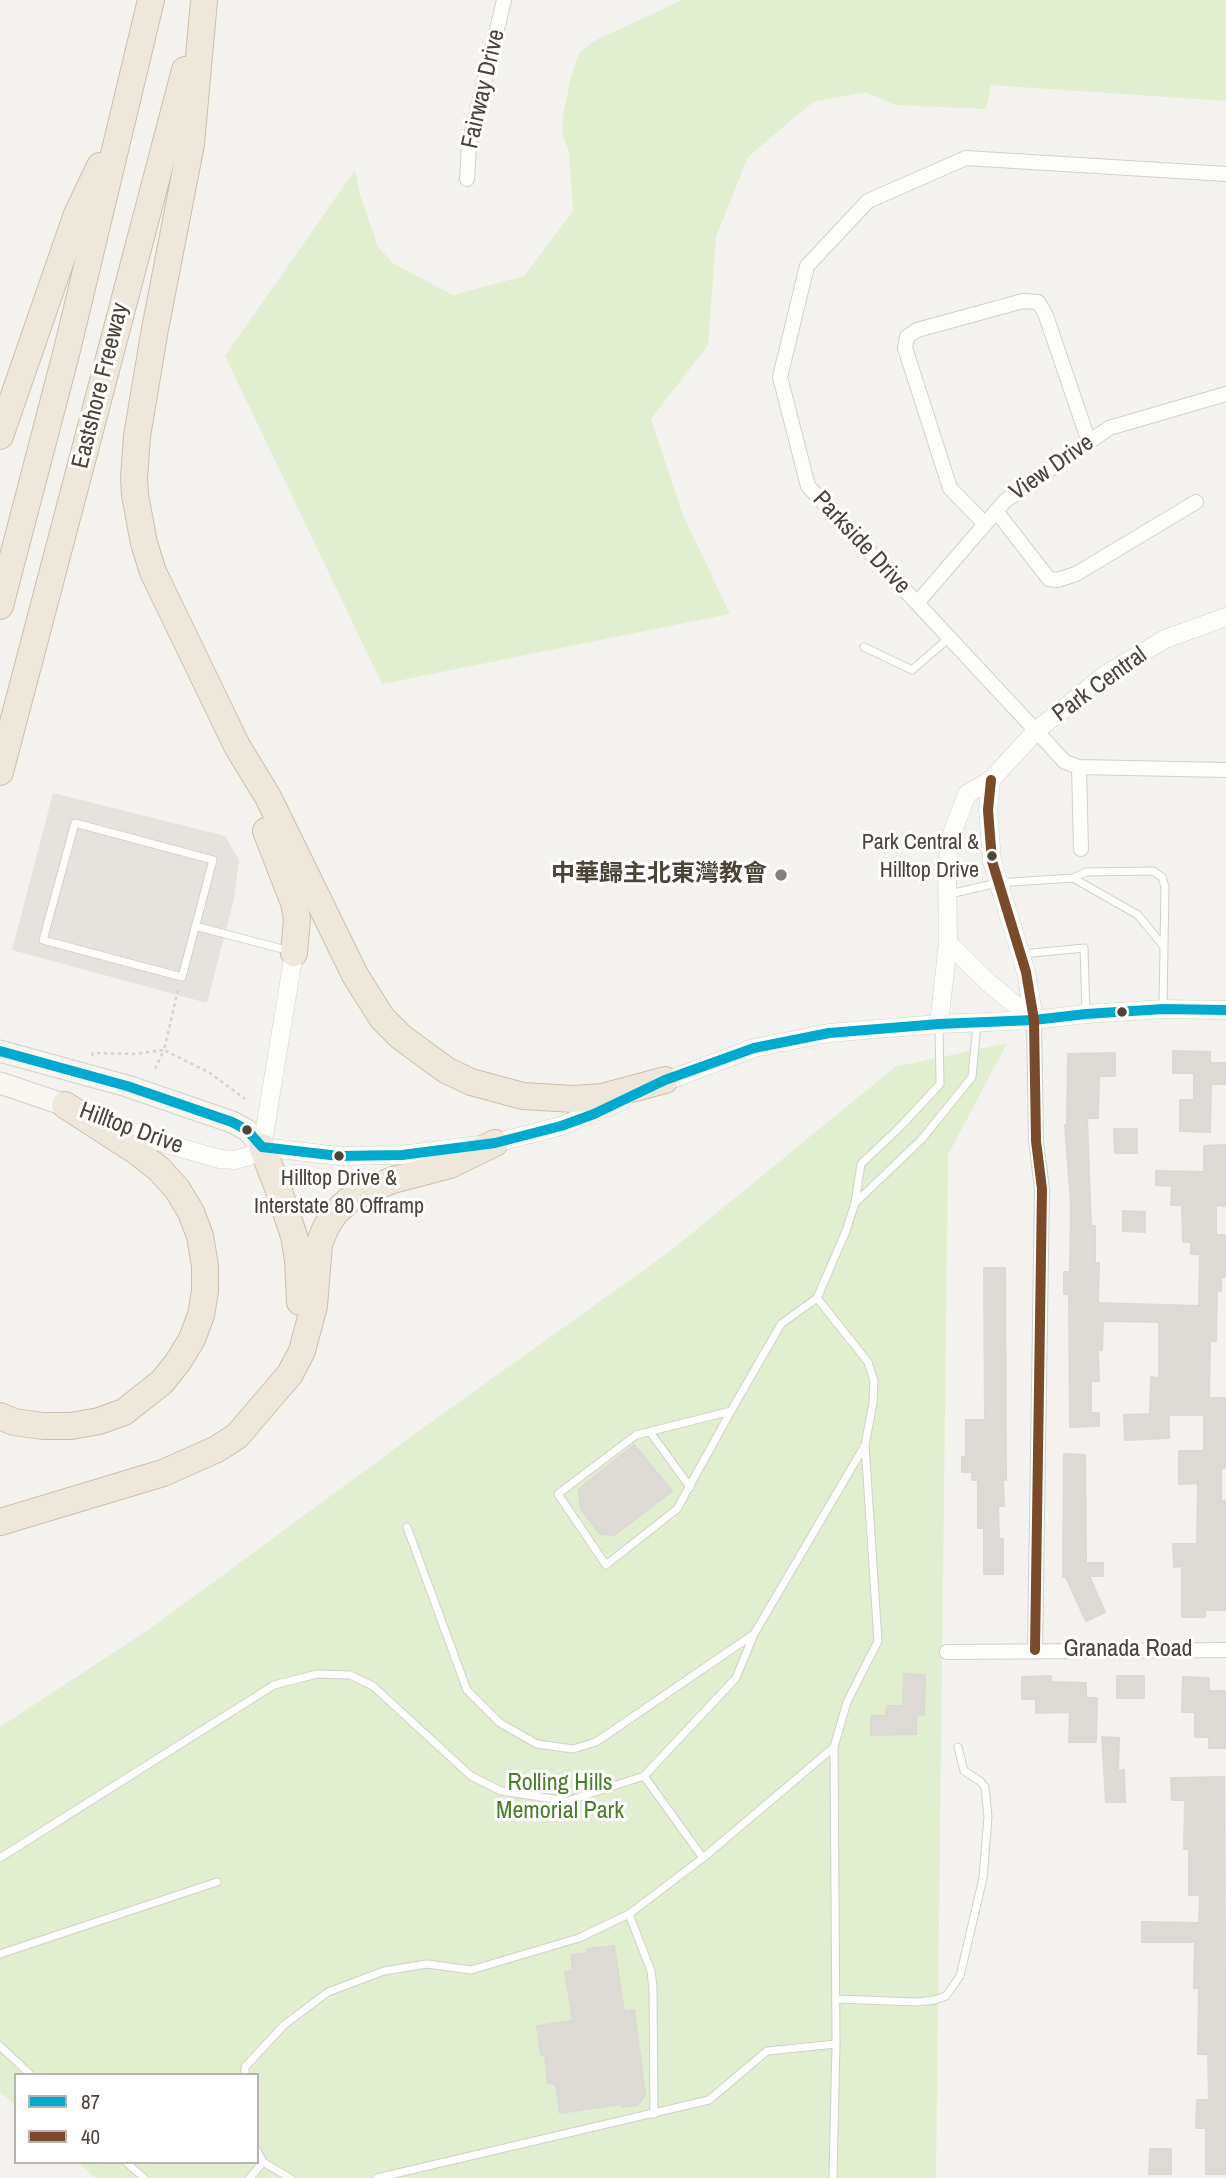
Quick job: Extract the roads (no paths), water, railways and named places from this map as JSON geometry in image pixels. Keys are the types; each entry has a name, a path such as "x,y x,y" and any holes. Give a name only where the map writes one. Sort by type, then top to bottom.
{"highway":[{"name":"Eastshore Freeway","path":"0,606 67,350 151,0"},
{"name":"Eastshore Freeway","path":"0,772 126,286 204,1"},
{"path":"204,1 191,144 137,436 134,478 144,543 153,572 237,746 268,797 368,999 392,1028 422,1054 471,1082 523,1096 574,1099 602,1097 665,1080"},
{"path":"0,436 77,214 120,127"},
{"path":"237,746 254,803 294,903 297,919 295,953"},
{"path":"0,1416 14,1422 71,1426 99,1421 124,1412 162,1382 178,1362 192,1339 201,1315 205,1278 200,1236 191,1212 177,1189 159,1169 136,1151 65,1105"},
{"path":"0,1522 163,1473 217,1449 237,1436 290,1374 302,1351 314,1306 319,1244 335,1213 349,1200 370,1189 450,1165 495,1143"},
{"path":"262,1147 288,1214 300,1283 299,1315 293,1348 266,1402"}],"main road":[{"name":"Hilltop Drive","path":"0,1051 127,1086 232,1122 247,1130 262,1147"},
{"name":"Hilltop Drive","path":"0,1083 65,1105"}],"street":[{"name":"Fairway Drive","path":"467,179 469,145 504,0"},
{"name":"Parkside Drive","path":"1079,767 1065,762 808,486 780,377 807,266 868,201 966,158 1226,174"},
{"path":"985,524 950,488 905,348 907,337 917,330 1023,301 1038,302 1045,313 1089,442"},
{"name":"View Drive","path":"917,604 1004,501 1108,428 1225,397"},
{"path":"996,511 1049,579 1057,580 1076,574 1196,502"},
{"name":"Park Central","path":"939,1024 948,943 947,863 953,831 967,794 991,780 1036,731 1105,675 1165,639 1226,617"},
{"path":"1082,849 1079,767 1226,771"},
{"path":"991,780 988,810 992,861 1026,972 1034,1020 1036,1141 1042,1189 1035,1650"},
{"path":"948,943 990,984 1034,1020"},
{"path":"295,953 262,1147 309,1154 380,1156 495,1143 561,1126 665,1080 767,1045 829,1034 1163,1009 1226,1010"},
{"name":"Hilltop Drive","path":"65,1105 167,1144 220,1159 235,1160 249,1156 262,1147"},
{"name":"Granada Road","path":"947,1652 1226,1650"}],"lane":[{"path":"864,647 912,670 949,638"},
{"path":"75,823 213,860 195,926 182,977 43,940 75,823"},
{"path":"949,894 997,883 1073,877 1086,872 1153,871 1162,877 1166,887 1163,1009"},
{"path":"1073,877 1138,915 1164,947"},
{"path":"195,926 295,953"},
{"path":"1020,954 1084,948 1086,1014"},
{"path":"730,1411 636,1436 558,1494 606,1565 677,1509 781,1324 817,1298 846,1231 855,1203 861,1164 940,1084 939,1024"},
{"path":"855,1203 920,1140 972,1077 976,1024"},
{"path":"817,1298 868,1362 874,1381 873,1404 864,1445 878,1641 847,1702 834,1747 836,2044 833,2178"},
{"path":"650,1432 690,1487"},
{"path":"0,1858 274,1685 317,1674 350,1675 373,1686 471,1776 501,1791 567,1801 644,1776 736,1678 754,1634 864,1445"},
{"path":"407,1527 467,1690 500,1723 537,1744 573,1749 596,1742 754,1634"},
{"path":"245,2073 245,2067 284,2025 328,1992 384,1971 427,1964 471,1970 579,1938 629,1914 703,1858 834,1747"},
{"path":"836,1999 916,2003 935,2000 946,1996 960,1976 984,1878 988,1817 985,1787 964,1771 958,1747"},
{"path":"644,1776 703,1858"},
{"path":"0,1954 217,1882"},
{"path":"629,1914 651,1971 654,2114"},
{"path":"377,2178 709,2100 767,2051 836,2044"},
{"path":"0,2046 29,2073"},
{"path":"259,2155 263,2162 290,2178"},
{"path":"250,2178 263,2162"},
{"path":"128,2164 144,2178"}],"place":[{"name":"Park Central & Hilltop Drive","path":"992,856"},
{"name":"中華歸主北東灣教會","path":"781,875"},
{"name":"Hilltop Drive & Interstate 80 Offramp","path":"339,1156"}],"park label":[{"name":"Rolling Hills Memorial Park","path":"560,1798"}]}
